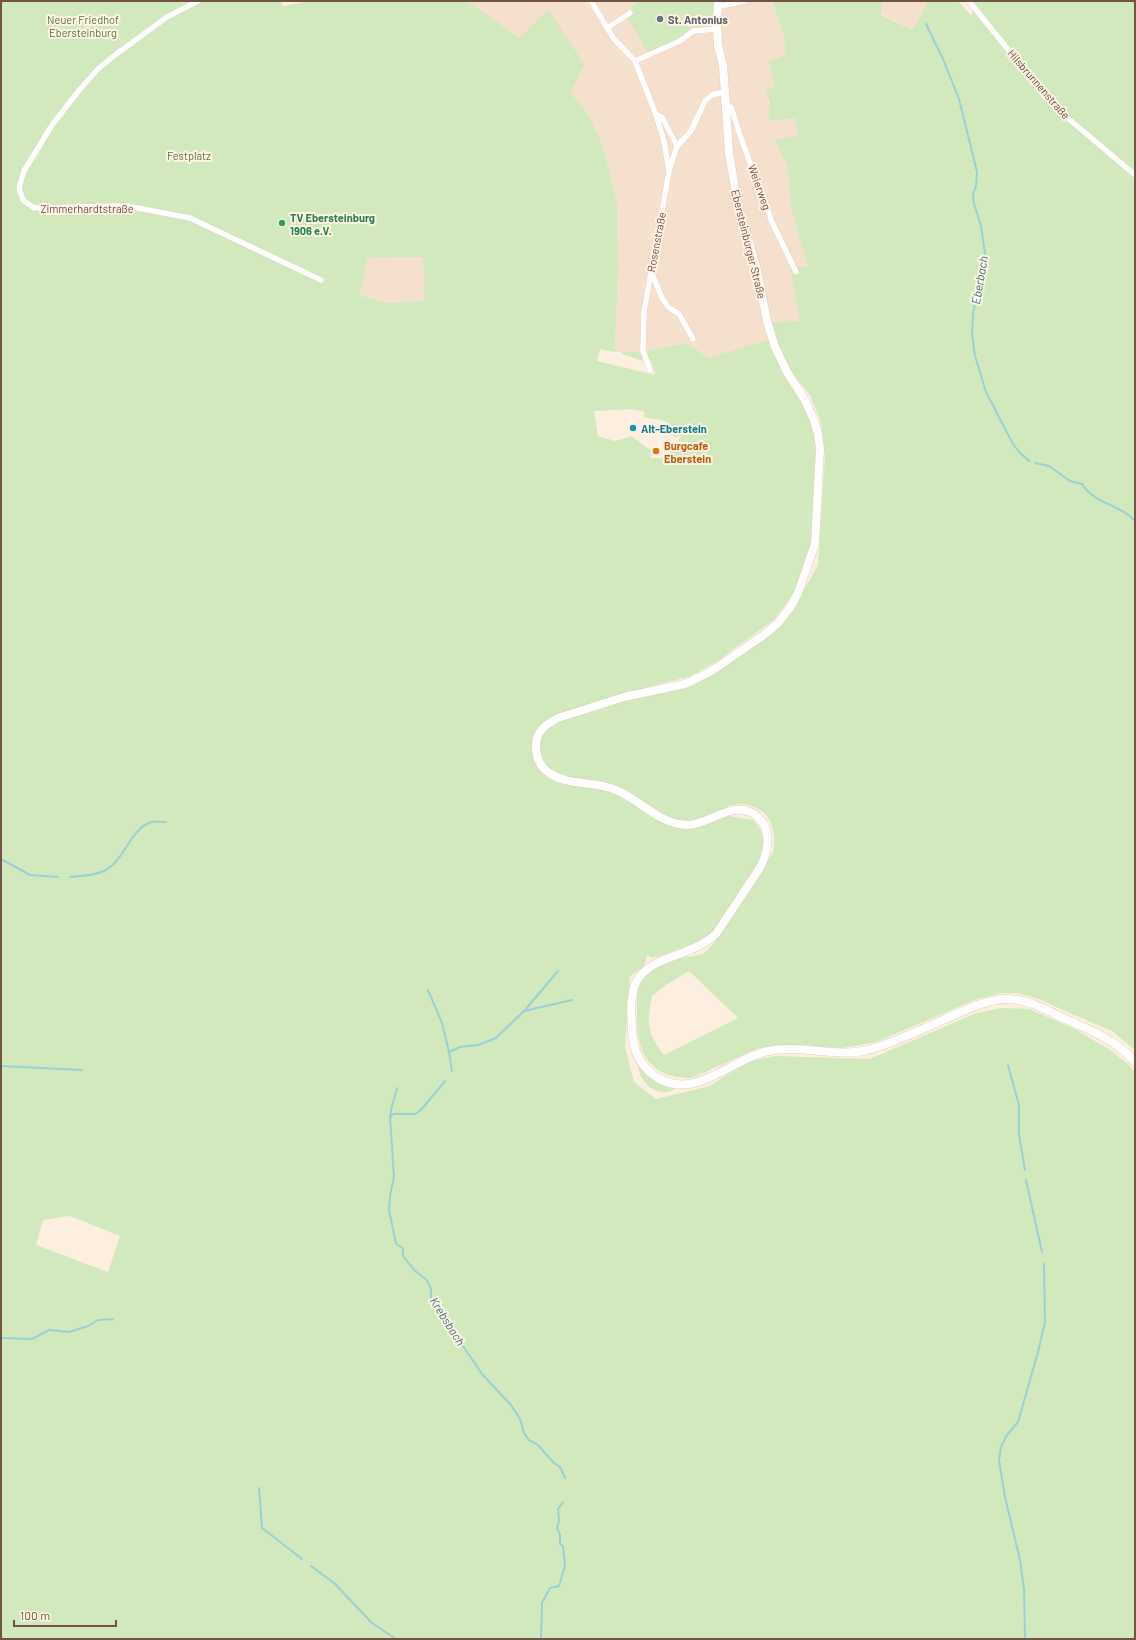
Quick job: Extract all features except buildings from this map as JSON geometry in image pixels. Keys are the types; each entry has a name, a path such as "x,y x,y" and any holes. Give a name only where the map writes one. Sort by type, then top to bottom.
{"street":[{"name":"Zimmerhardtstraße","path":"198,1 167,17 115,55 81,88 52,125 24,171 19,188 23,200 34,208 127,206 190,218 321,280"},
{"name":"Rosenstraße","path":"591,1 620,46 635,61 656,115 667,153 669,172 644,312 642,351 650,370"},
{"path":"718,4 744,1"},
{"name":"Hilsbrunnenstraße","path":"969,1 1018,62 1063,114 1135,175"},
{"name":"Ebersteinburger Straße","path":"718,4 718,46 723,65 729,153 740,212 756,266 767,321 775,347 787,372 804,400 813,418 818,433 820,449 817,525 812,554 798,593 790,608 778,623 764,635 698,679 685,684 624,696 549,722 543,728 536,743 536,752 539,761 544,769 552,775 563,780 616,790 671,822 690,825 725,812 745,810 754,814 766,826 768,843 767,854 761,866 716,934 707,942 671,957 648,969 641,975 636,983 633,992 632,1043 644,1067 659,1079 671,1083 696,1083 724,1072 754,1055 768,1050 798,1049 833,1053 866,1050 882,1046 972,1007 990,1001 1005,999 1018,1000 1030,1004 1099,1035 1123,1050 1135,1062"},
{"path":"607,28 630,13"},
{"path":"635,61 680,40 693,31 717,30"},
{"path":"669,172 677,146 691,131 705,101 712,95 724,92"},
{"name":"Weierweg","path":"725,105 731,107 740,138 772,222 796,272"},
{"name":"Rosenstraße","path":"656,115 662,117 677,146"},
{"path":"651,269 662,298 668,307 679,314 694,339"}],"shaded area":[{"path":"467,1 772,1 785,41 787,63 812,76 765,90 769,104 802,96 825,232 800,321 773,322 770,339 709,358 687,343 647,351 615,352 618,271 617,201 603,146 588,114 539,53"},
{"path":"883,1 928,1 913,30 881,14"},
{"path":"423,257 424,301 386,303 360,295 368,258"}],"green space":[{"path":"1,1 281,1 283,6 311,1 467,1 520,38 548,9 584,64 571,93 588,114 603,146 617,201 618,271 615,352 600,349 597,361 655,375 651,361 643,361 622,354 622,352 647,351 687,343 709,358 770,339 782,373 801,402 814,429 816,450 814,526 808,555 795,591 775,619 716,662 688,677 644,688 640,697 690,687 713,675 762,641 793,610 818,565 825,456 821,422 810,395 792,373 778,343 772,322 800,321 790,268 808,266 792,212 787,165 775,140 798,136 795,118 769,121 770,104 765,90 775,87 769,61 786,55 785,41 772,1 883,1 881,15 913,30 928,1 958,1 972,16 973,1 1135,1 1135,1050 1112,1031 1039,999 1016,993 1003,993 977,999 876,1042 843,1048 780,1045 756,1049 692,1078 677,1077 664,1073 654,1067 647,1059 638,1037 637,998 638,987 641,980 650,971 662,964 680,958 702,954 710,948 754,885 774,848 773,828 766,815 755,807 740,804 726,807 729,816 753,820 762,834 764,850 748,880 709,935 697,942 653,958 647,955 644,967 630,976 625,1047 634,1082 656,1099 710,1086 748,1061 776,1056 870,1059 974,1014 1001,1008 1029,1009 1075,1029 1110,1050 1128,1064 1135,1072 1135,1639 1,1639","holes":["423,257 424,301 386,303 360,295 368,258","633,409 645,412 643,417 666,421 674,437 681,436 678,441 680,444 663,458 651,458 650,449 632,436 615,441 598,436 594,411","689,971 738,1018 664,1055 651,1033 649,1027 649,1013 652,996 666,985","70,1216 120,1236 108,1272 36,1245 43,1220"]},
{"path":"637,1 716,1 714,25 690,28 680,41 648,53 629,19 631,8"},
{"path":"638,1064 678,1087 667,1092 653,1089 642,1078 638,1069"}],"waterway":[{"name":"Eberbach","path":"926,24 943,59 959,99 977,172 976,186 973,194 974,204 981,226 985,254 973,314 972,334 975,356 986,392 1013,444 1029,461"},
{"name":"Eberbach","path":"1035,463 1049,466 1070,481 1082,484 1093,496 1129,515 1135,521"},
{"path":"70,877 100,873 111,867 143,826 151,822 166,822"},
{"path":"1,859 30,875 58,877"},
{"path":"525,1010 558,971"},
{"path":"428,990 442,1023 449,1052"},
{"name":"Krebsbach","path":"452,1071 449,1052 460,1047 478,1045 496,1038 524,1011 572,1000"},
{"path":"1008,1065 1019,1105 1019,1135 1025,1170"},
{"path":"1,1066 82,1070"},
{"name":"Krebsbach","path":"445,1081 421,1110 415,1114 393,1114 390,1118 394,1177 389,1210 396,1244 403,1248 403,1256 415,1271 427,1280 431,1289 431,1299 482,1374 511,1405 520,1419 524,1433 529,1440 538,1445 554,1463 560,1467 565,1478"},
{"path":"390,1118 397,1088"},
{"path":"1026,1180 1042,1252"},
{"path":"1025,1639 1024,1589 1020,1560 1005,1497 999,1460 1001,1447 1007,1435 1018,1422 1045,1322 1044,1264"},
{"path":"1,1338 32,1339 49,1330 69,1332 88,1326 98,1320 113,1319"},
{"path":"259,1488 262,1528 302,1559"},
{"name":"Krebsbach","path":"541,1639 542,1603 550,1588 559,1586 565,1566 563,1546 560,1544 560,1535 557,1528 559,1521 558,1509 563,1502"},
{"path":"311,1566 334,1583 372,1623 396,1639"}],"place":[{"name":"St. Antonius","path":"660,19"},
{"name":"TV Ebersteinburg 1906 e.V.","path":"282,223"},
{"name":"Alt-Eberstein","path":"633,428"},
{"name":"Burgcafe Eberstein","path":"656,451"}],"park label":[{"name":"Neuer Friedhof Ebersteinburg","path":"83,25"},
{"name":"Festplatz","path":"189,155"}]}
